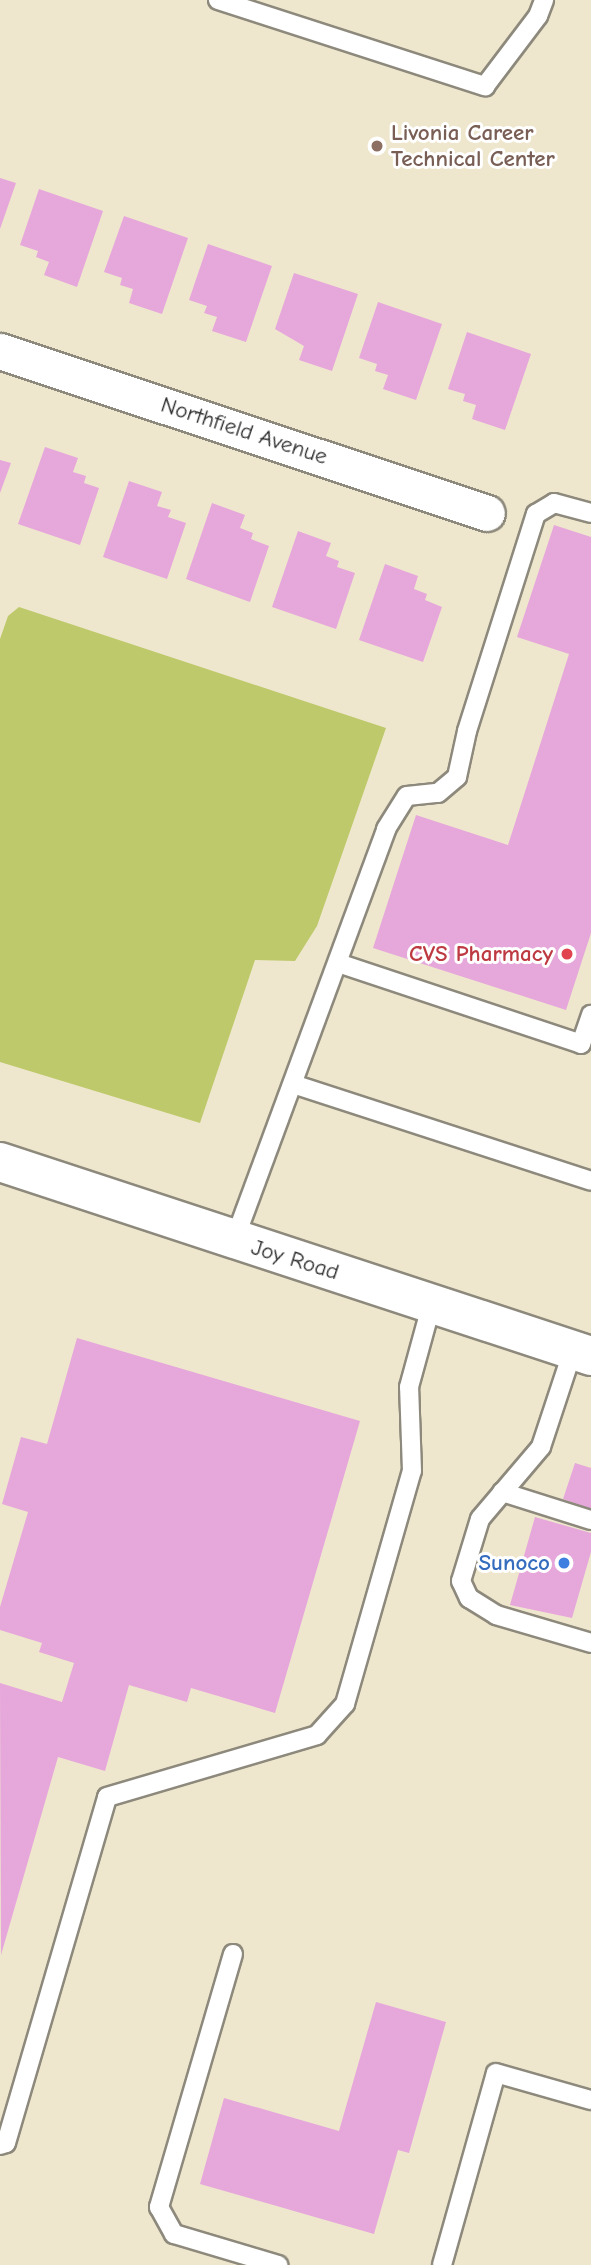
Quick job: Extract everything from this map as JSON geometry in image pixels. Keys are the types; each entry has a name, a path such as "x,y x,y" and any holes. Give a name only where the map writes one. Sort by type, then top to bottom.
{"street":[{"name":"Northfield Avenue","path":"0,351 487,513"},
{"name":"Joy Road","path":"0,1161 233,1241 582,1353"}],"lane":[{"path":"218,0 485,86 538,16 544,0"},
{"path":"233,1241 386,829 407,796 438,793 457,776 471,718 536,514 554,503 591,513"},
{"path":"338,963 586,1045 591,1015"},
{"path":"293,1084 591,1181"},
{"path":"0,2145 6,2143 107,1797 317,1735 345,1704 412,1471 409,1387 432,1303"},
{"path":"582,1353 541,1447 480,1519 461,1581 469,1598 496,1615 591,1643"},
{"path":"502,1492 591,1520"},
{"path":"233,1954 159,2207 174,2234 278,2265"},
{"path":"442,2265 496,2073 591,2099"}],"green space":[{"path":"19,607 386,728 317,926 295,961 255,960 200,1123 0,1062 0,639 8,616"}],"building":[{"path":"0,178 16,183 0,229"},
{"path":"39,189 103,211 77,287 44,275 49,262 36,257 38,251 20,245"},
{"path":"124,216 188,238 162,314 129,303 133,289 120,285 122,278 104,272"},
{"path":"208,244 272,266 246,342 212,331 217,317 204,313 207,306 189,300"},
{"path":"294,273 358,294 332,371 299,360 304,346 275,329"},
{"path":"378,302 442,324 416,400 383,389 388,375 375,371 377,364 359,358"},
{"path":"467,332 531,354 505,430 472,419 476,405 463,401 465,394 448,389"},
{"path":"45,447 78,458 73,472 86,476 84,483 99,488 80,545 18,524"},
{"path":"0,460 11,463 0,493"},
{"path":"129,481 162,492 157,506 171,510 168,517 186,523 167,579 103,557"},
{"path":"212,503 245,515 240,528 253,533 251,539 269,546 250,602 186,579"},
{"path":"554,525 591,537 591,933 566,1010 373,948 416,815 508,845 569,654 517,637"},
{"path":"298,531 331,543 326,556 339,561 337,567 355,573 336,629 272,607"},
{"path":"385,564 418,576 414,589 427,594 425,600 442,607 423,662 359,640"},
{"path":"77,1338 360,1421 275,1713 191,1688 187,1702 129,1685 105,1771 58,1757 1,1955 0,1683 62,1702 74,1663 39,1652 42,1643 0,1630 0,1607 28,1512 2,1504 21,1437 47,1444"},
{"path":"575,1463 591,1468 591,1509 563,1499"},
{"path":"535,1517 591,1533 591,1552 572,1618 510,1605"},
{"path":"376,2002 446,2022 409,2153 398,2150 374,2234 200,2184 224,2098 339,2131"}],"place":[{"name":"Livonia Career Technical Center","path":"377,146"},
{"name":"CVS Pharmacy","path":"567,954"},
{"name":"Sunoco","path":"564,1563"}]}
